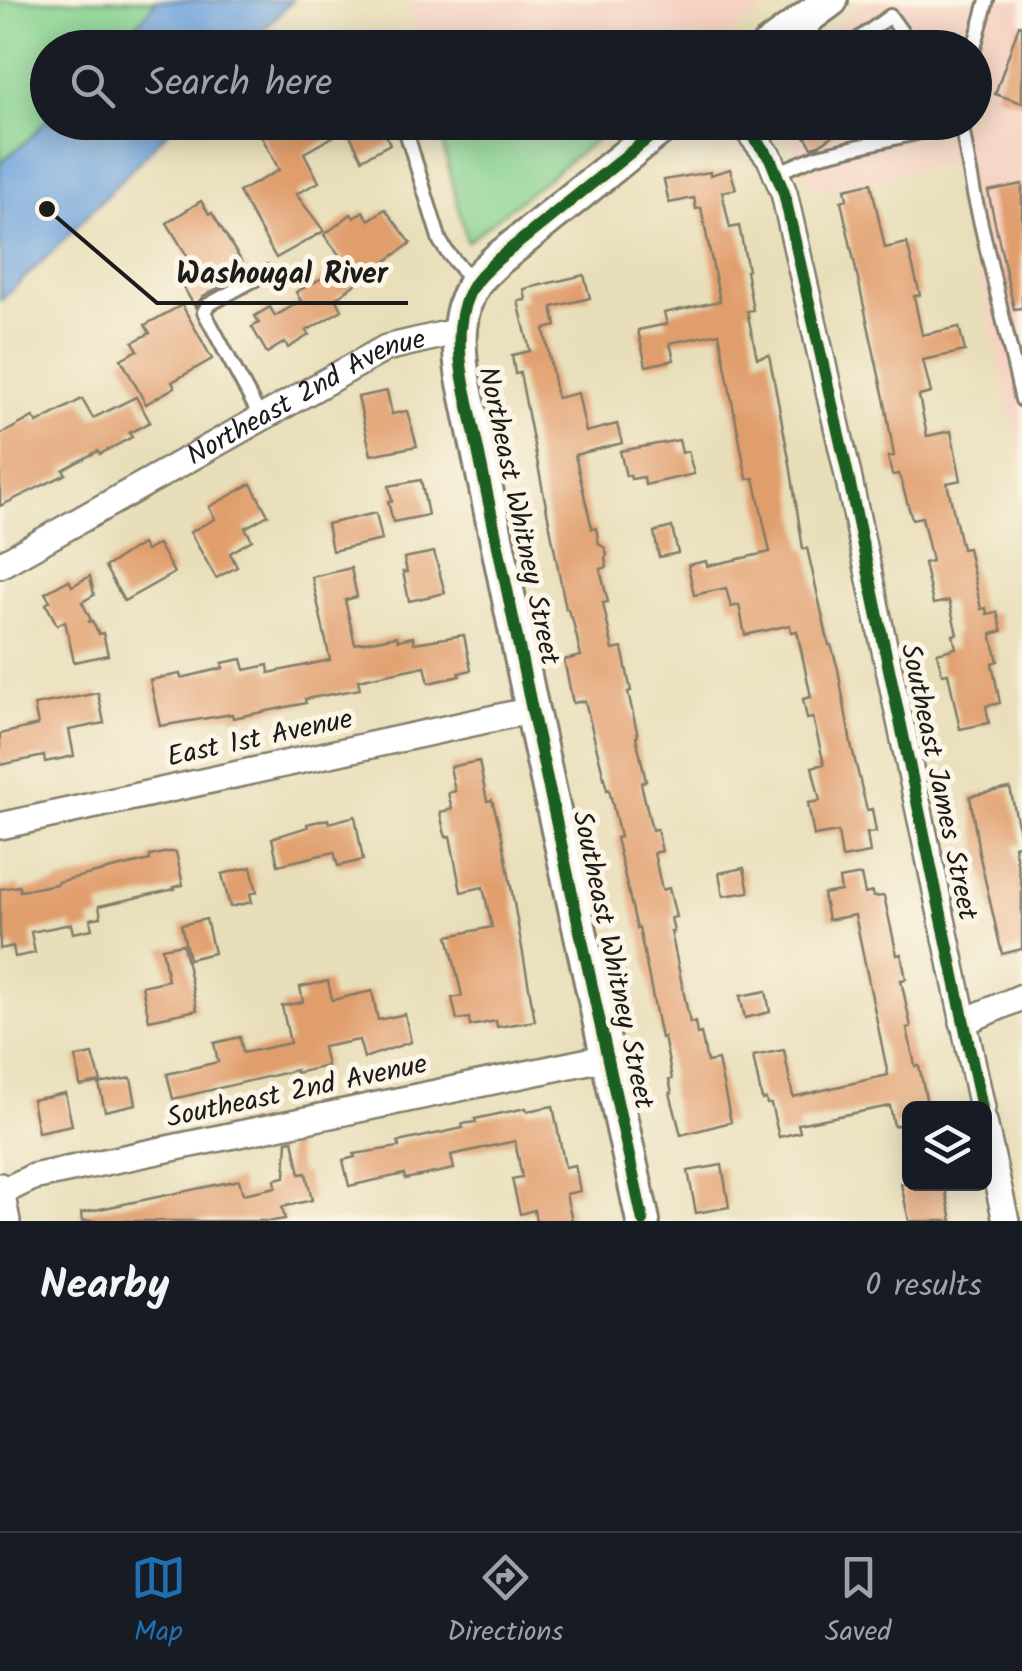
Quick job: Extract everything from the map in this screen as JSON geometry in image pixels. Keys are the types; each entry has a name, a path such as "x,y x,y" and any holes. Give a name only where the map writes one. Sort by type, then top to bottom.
{"street":[{"path":"790,30 831,0"},
{"name":"Northeast 2nd Avenue","path":"0,565 386,348 459,331 474,284 497,260 646,140"},
{"name":"Southeast James Street","path":"756,140 770,158 784,193 980,1101"},
{"name":"Northeast Whitney Street","path":"459,331 463,378 532,710"},
{"name":"East 1st Avenue","path":"0,826 532,710"},
{"name":"Southeast Whitney Street","path":"532,710 643,1221"},
{"path":"963,1022 1022,997"},
{"name":"Southeast 2nd Avenue","path":"0,1190 33,1177 608,1057"},
{"path":"992,1158 1006,1221"},
{"path":"0,1190 7,1221"}],"lane":[{"path":"979,30 987,0"},
{"path":"871,30 890,16 900,30"},
{"path":"804,20 811,30"},
{"path":"409,140 440,241 474,284"},
{"path":"776,173 817,156 886,140"},
{"path":"964,140 1022,400"},
{"path":"261,418 204,312 208,305 268,272"}],"shaded area":[{"path":"407,0 777,0 737,30 414,30"},
{"path":"869,0 1022,0 1022,467 954,163 814,191 790,140 992,140 992,30 829,30"}],"green space":[{"path":"0,0 156,0 131,30 30,30 30,138 0,163"},
{"path":"442,140 596,140 467,242"}],"water":[{"path":"156,0 293,0 264,30 131,30"},
{"path":"29,139 160,140 0,301 0,163"}],"building":[{"path":"1019,25 1022,26 1022,103 995,94"},
{"path":"263,140 327,140 304,153 319,182 296,194 324,231 276,258 239,192 279,170"},
{"path":"352,140 388,140 390,144 362,159"},
{"path":"808,140 827,140 819,145 812,147"},
{"path":"730,169 736,189 722,192 730,228 739,226 753,310 747,311 757,358 769,355 803,549 807,548 838,669 867,810 872,809 876,832 867,833 870,853 842,858 838,832 814,836 808,803 820,801 812,767 824,764 813,718 807,719 803,699 811,697 797,631 791,632 790,625 745,635 739,605 731,607 726,588 694,595 688,565 706,561 707,566 770,552 754,478 747,479 719,333 670,343 674,360 646,366 638,330 667,324 664,313 720,301 701,208 696,209 694,198 669,203 664,180"},
{"path":"871,183 885,248 907,243 920,295 914,296 922,335 959,327 965,351 923,360 931,393 919,396 927,436 951,431 961,480 947,483 962,549 968,548 981,609 986,608 987,614 997,612 1002,631 991,634 998,661 992,663 1000,703 986,706 989,723 960,729 948,673 942,674 937,653 956,648 953,635 957,634 949,601 933,604 924,563 932,561 922,517 912,519 899,474 892,475 888,457 894,456 885,403 841,201 847,199 845,189"},
{"path":"1022,184 1022,308 1014,309 988,191"},
{"path":"201,201 248,272 203,296 195,307 180,281 196,271 167,223"},
{"path":"385,209 411,243 336,298 342,310 306,331 309,335 288,348 285,342 267,353 252,327 259,323 255,316 270,307 275,316 301,301 296,292 347,265 324,235 351,214 354,218 363,211 369,220"},
{"path":"584,275 590,298 552,307 556,326 544,329 557,398 578,393 586,432 617,424 622,443 575,455 592,529 596,528 599,544 607,555 607,567 600,569 608,602 603,603 613,650 622,648 631,691 628,692 646,781 641,783 652,830 657,829 662,851 654,853 662,890 669,888 676,917 671,918 671,932 690,1023 695,1022 697,1034 701,1033 707,1062 718,1060 731,1122 681,1135 670,1093 672,1079 664,1037 661,1038 616,838 620,837 609,789 585,701 573,703 564,660 581,656 572,617 566,609 520,373 515,374 512,355 530,351 518,301 526,300 524,289"},
{"path":"182,305 212,359 172,382 175,387 146,404 121,359 138,350 133,342 150,333 145,325"},
{"path":"387,391 392,414 407,411 417,446 371,455 358,397"},
{"path":"136,397 150,422 129,433 132,437 100,454 98,451 63,470 66,474 0,506 0,435 33,417 37,423 82,399 93,418"},
{"path":"679,440 682,453 688,451 694,474 645,485 644,477 626,476 620,451"},
{"path":"421,480 428,515 393,522 389,486"},
{"path":"251,484 268,515 245,528 252,540 230,553 237,567 216,578 190,532 215,519 209,507"},
{"path":"376,513 382,540 332,551 327,524"},
{"path":"672,527 678,553 659,557 654,532"},
{"path":"142,544 146,551 158,544 174,573 124,601 105,567"},
{"path":"434,552 445,593 409,601 404,558"},
{"path":"351,568 357,597 345,600 355,644 397,636 398,640 413,637 414,643 464,635 471,670 429,683 425,666 358,680 360,689 305,699 306,703 233,718 232,714 160,726 150,680 180,674 181,678 242,659 245,670 268,665 269,673 330,660 312,577"},
{"path":"90,576 94,595 82,602 91,620 88,622 92,621 99,634 103,633 108,655 74,662 65,621 57,625 45,593 69,580 72,586"},
{"path":"98,693 104,723 69,730 74,756 45,762 44,756 0,765 0,734 38,725 34,705"},
{"path":"479,761 487,801 492,800 502,836 535,1021 497,1027 496,1021 470,1026 469,1018 457,1020 452,998 462,996 448,936 492,927 483,887 461,892 450,836 446,837 440,812 452,809 448,793 455,791 450,767"},
{"path":"1010,788 1022,844 1014,846 1022,888 1022,949 1002,954 970,796"},
{"path":"355,816 363,860 338,866 334,852 278,865 272,838 308,827 307,824"},
{"path":"176,852 183,885 99,906 101,917 90,919 92,929 73,933 71,924 31,932 35,953 15,957 13,946 0,949 0,889 19,886 20,891 57,884"},
{"path":"251,867 257,892 250,894 252,902 230,907 222,874"},
{"path":"744,868 749,892 723,896 719,873"},
{"path":"861,875 865,894 884,896 897,955 901,954 906,979 901,980 911,1027 907,1028 926,1101 902,1101 902,1124 894,1126 890,1106 798,1124 800,1132 779,1137 771,1104 762,1100 753,1056 784,1050 793,1097 888,1075 855,915 828,920 823,894 841,891 839,879"},
{"path":"206,919 214,953 189,959 181,925"},
{"path":"183,944 197,1010 149,1020 142,986 168,980 162,948"},
{"path":"328,981 332,1000 372,991 378,1020 405,1014 411,1042 364,1058 359,1040 323,1047 327,1066 173,1099 167,1074 218,1062 214,1043 240,1037 243,1053 290,1043 282,1006 303,1002 300,987"},
{"path":"766,991 770,1012 745,1018 740,996"},
{"path":"93,1054 101,1082 80,1086 76,1057"},
{"path":"131,1078 136,1104 105,1111 99,1084"},
{"path":"65,1093 72,1125 38,1132 32,1100"},
{"path":"553,1106 565,1167 575,1165 580,1191 566,1194 572,1221 536,1221 534,1210 520,1214 512,1179 522,1177 515,1141 451,1155 454,1169 405,1179 404,1174 349,1186 343,1160 355,1157 354,1154 399,1147 398,1142 463,1128 462,1124 476,1122 475,1119"},
{"path":"293,1140 300,1174 306,1173 312,1200 282,1207 285,1219 82,1221 81,1213 239,1180 243,1194 276,1187 275,1179 285,1177 287,1141"},
{"path":"722,1165 729,1207 696,1213 688,1171"},
{"path":"903,1191 946,1191 952,1221 909,1221"}],"cycle path":[{"path":"643,1221 532,710 463,378 460,342 464,305 482,274 646,140"},
{"path":"756,140 770,158 784,193 981,1101"}],"place":[{"name":"Washougal River","path":"47,209"}]}
